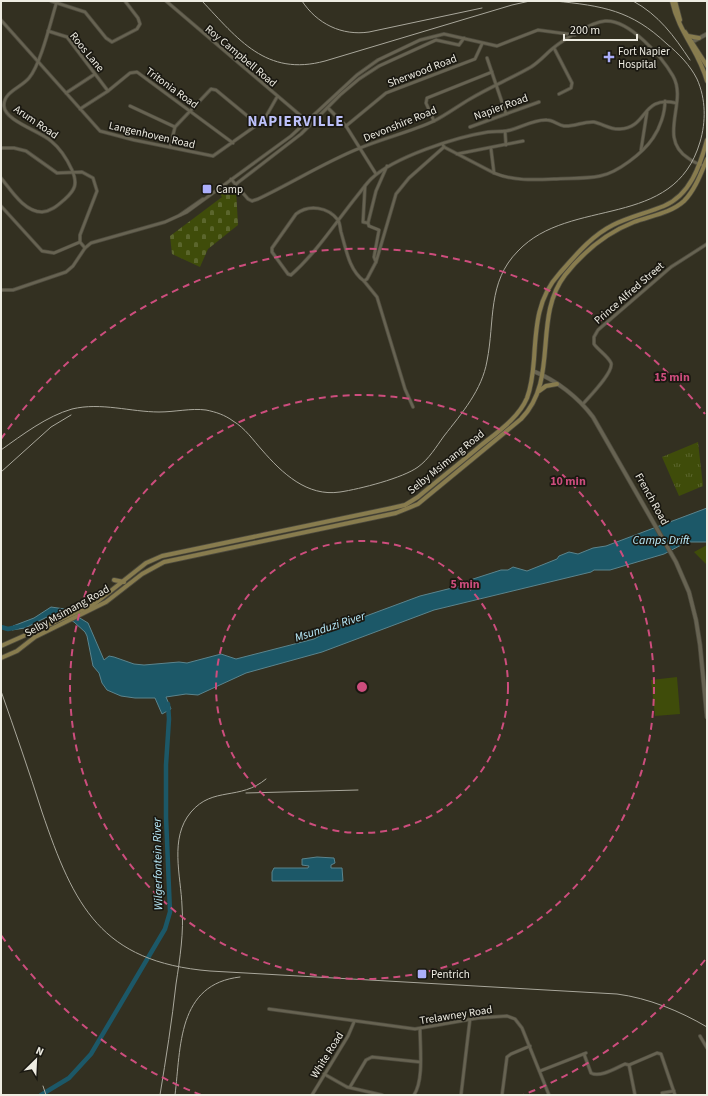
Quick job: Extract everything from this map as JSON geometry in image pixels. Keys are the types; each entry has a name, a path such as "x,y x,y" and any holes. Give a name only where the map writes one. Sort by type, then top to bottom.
{"main road":[{"path":"673,1 681,24 699,59 707,81"},
{"path":"673,1 679,25 707,66"},
{"path":"688,36 699,38"},
{"name":"Selby Msimang Road","path":"82,612 124,582 146,563 162,556 405,505 418,497 515,416 527,398 533,371 537,316 544,296 554,279 590,241 605,230 620,222 664,206 681,195 691,181 707,140"},
{"name":"Selby Msimang Road","path":"1,646 106,602 149,569 164,562 408,510 426,498 521,419 531,407 539,391 544,375 550,303 556,289 566,274 596,243 610,233 672,209 680,204 688,196 706,166 707,159"},
{"path":"698,179 707,172"},
{"path":"539,391 548,386 557,384"},
{"path":"114,580 124,582"},
{"path":"107,594 118,589 122,590"},
{"name":"Selby Msimang Road","path":"1,658 17,651 35,637 64,620"}],"street":[{"path":"51,1 85,12 106,38 112,42 137,28 140,24 138,18 125,1"},
{"name":"Roy Campbell Road","path":"166,1 307,121"},
{"name":"Arum Road","path":"57,2 38,60 29,78 6,97 4,103 5,110 11,117 51,141 64,155 73,172"},
{"name":"Langenhoven Road","path":"1,20 80,109 103,132 213,156 233,143 267,116 277,97"},
{"name":"Devonshire Road","path":"231,179 248,199 254,201 360,148 434,121 470,99 535,64 554,48 575,35 603,21 615,22 624,26 654,51 670,72 676,85 676,103 673,126 675,142 685,156 698,164 706,166"},
{"path":"1,290 13,290 66,272 73,266 85,248 94,242 165,222 187,212 204,198 291,136 344,85 378,60 434,35 444,34 490,46 500,46 529,32 538,30 575,35"},
{"name":"Roos Lane","path":"48,31 67,37 108,91"},
{"path":"691,43 707,34"},
{"path":"236,184 301,134 359,79 394,58 436,40 459,45 464,38"},
{"name":"Sherwood Road","path":"346,126 386,93 474,59 482,44"},
{"path":"554,48 572,83 571,88 559,94"},
{"path":"487,58 506,114"},
{"name":"Tritonia Road","path":"80,109 108,91 130,73 137,72 233,143"},
{"path":"434,121 426,102 427,98 492,72"},
{"path":"66,92 95,74"},
{"path":"170,147 175,127 209,90 213,89 257,124"},
{"path":"413,408 405,389 377,297 357,275 352,265 338,220 326,210 319,208 299,212 273,244 272,252 287,273 291,275 309,256 338,220 365,186 376,174 387,166 484,133 505,131 540,121 548,120 564,126 592,122 614,129 627,129 636,124 656,103 666,101 676,103"},
{"path":"443,146 494,173 510,178 521,179 600,176 618,170 650,143 656,133 663,115 666,101"},
{"name":"Napier Road","path":"470,127 539,102"},
{"path":"130,106 175,127"},
{"path":"328,108 346,126 376,174"},
{"path":"641,151 647,111"},
{"path":"505,131 506,145"},
{"path":"457,154 491,149 523,141"},
{"path":"364,281 370,275 376,262 396,194 409,178 443,146"},
{"path":"1,148 14,148 26,151 57,173 82,172 91,175 96,181 97,187 96,194 81,230 80,242 85,248"},
{"path":"491,149 494,173"},
{"path":"368,223 374,197 387,166"},
{"path":"1,178 29,209 44,212 55,208 74,190 76,182 73,172"},
{"path":"365,186 363,222 368,223 369,226 379,230 374,259 376,262"},
{"path":"1,206 42,252 54,253 80,242"},
{"name":"Prince Alfred Street","path":"583,404 607,375 611,367 610,361 594,344 594,337 598,330 671,267 707,244"},
{"name":"French Road","path":"533,371 544,375 583,404 598,424 676,562 688,592 696,620 707,717"},
{"name":"Trelawney Road","path":"269,1009 354,1022 420,1029 470,1019 493,1016 510,1017 521,1026 549,1095"},
{"path":"461,1095 470,1019"},
{"name":"White Road","path":"312,1095 348,1036 354,1022"},
{"path":"414,1095 418,1087 420,1029"},
{"path":"700,1036 707,1048"},
{"path":"502,1095 507,1057 530,1046"},
{"path":"540,1071 585,1054 591,1073 594,1075 659,1053 662,1057 674,1091 674,1095"},
{"path":"350,1087 366,1060 372,1056 420,1062"},
{"path":"629,1064 635,1095"},
{"path":"324,1074 350,1087 382,1095"},
{"path":"662,1093 674,1091"}],"green space":[{"path":"231,185 236,189 238,225 208,249 200,267 172,254 170,236 222,197 220,194"},
{"path":"698,442 703,486 679,496 662,457"},
{"path":"707,545 707,565 694,552"},
{"path":"677,677 680,714 655,716 651,680"}],"water":[{"name":"Camps Drift","path":"707,508 707,542 687,542 664,554 610,570 594,570 591,572 434,610 322,652 246,673 198,695 186,694 166,697 171,709 162,714 155,698 121,696 107,690 102,683 99,673 93,666 87,636 85,632 74,622 61,615 53,614 25,628 12,630 13,626 34,618 51,607 65,609 88,623 104,660 109,656 134,664 144,665 179,662 187,663 221,654 236,659 314,639 354,618 358,619 420,596 460,586 470,580 501,570 508,570 513,567 527,571 557,559 559,556 569,552 578,554 593,548 606,546"},
{"path":"317,857 334,858 335,863 331,865 331,868 342,868 343,881 272,881 272,872 274,868 308,868 309,866 302,865 302,859"}],"waterway":[{"name":"Msunduzi River","path":"1,627 8,629 17,627"},
{"name":"Wilgerfontein River","path":"41,1095 69,1078 91,1054 165,929 170,912 166,817 166,765 169,719 168,704"}],"railway":[{"path":"202,1 228,29 255,51 270,59 286,64 304,65 325,61 512,5 530,1"},
{"path":"302,1 315,16 331,27 359,33 482,8"},
{"path":"1,450 44,421 72,409 83,407 105,407 148,412 200,410 210,411 227,417 249,434 270,459 287,475 296,482 317,491 328,493 340,492 370,486 402,475 422,464 464,410 481,382 487,361 497,289 501,276 508,263 518,251 540,234 565,223 645,201 668,189 687,170 700,142 704,119 702,94 697,79 688,64 676,52 654,33 628,17 602,8 555,1"},
{"path":"633,1 658,19 672,34 690,60"},
{"path":"1,472 51,427 71,415"},
{"path":"1,691 42,812 66,875 80,901 97,923 117,942 142,956 173,965 210,971 617,994 664,1006 707,1027"},
{"path":"160,1095 171,1026 182,935 182,906 178,858 180,833 184,822 199,804 218,796 246,790 256,786 266,779"},
{"path":"246,793 358,790"},
{"path":"175,1095 182,1038 186,1021 193,1005 204,992 219,982 240,977"},
{"path":"43,1086 46,1095"}],"place":[{"name":"Fort Napier Hospital","path":"609,57"},
{"name":"Camp","path":"207,189"},
{"name":"Pentrich","path":"422,974"}],"district":[{"name":"NAPIERVILLE","path":"296,121"}]}
